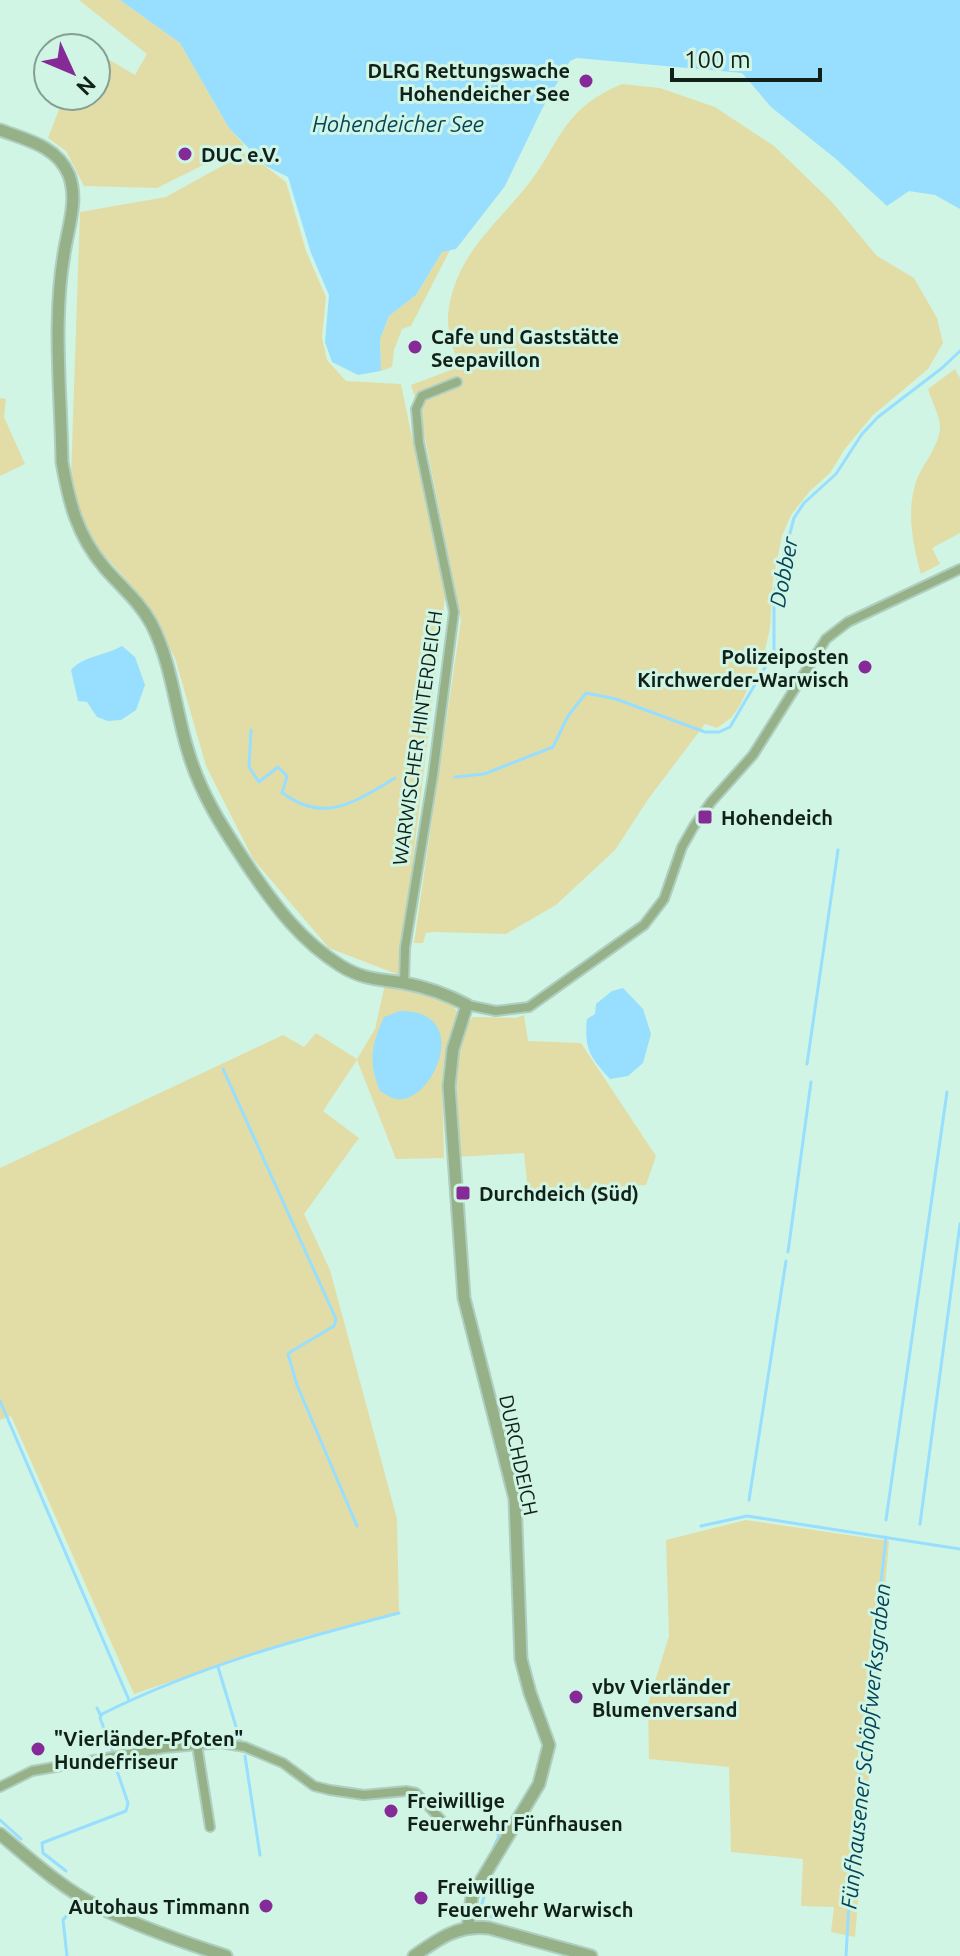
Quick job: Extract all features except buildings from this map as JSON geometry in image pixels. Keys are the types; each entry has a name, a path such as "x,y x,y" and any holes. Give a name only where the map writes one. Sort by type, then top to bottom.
{"street":[{"path":"0,130 39,144 56,155 68,173 74,194 58,286 62,462 81,534 150,622 167,665 187,747 204,795 229,839 297,931 327,956 358,975 383,982 404,983 449,995 467,1005 496,1011 529,1007 644,925 664,899 682,847 697,822 753,755 826,639 848,622 960,569"},
{"name":"WARWISCHER HINTERDEICH","path":"404,983 405,948 433,775 454,612 424,477 416,409 422,396 457,382"},
{"name":"DURCHDEICH","path":"467,1005 453,1049 449,1086 464,1298 515,1499 521,1659 549,1745 539,1784 472,1896 468,1927"},
{"path":"0,1787 32,1771 221,1743 245,1747 283,1763 314,1786 364,1795 416,1793 446,1825 497,1824 512,1831"},
{"path":"197,1745 210,1827"},
{"path":"0,1834 45,1872 97,1906 188,1950 226,1956"},
{"path":"414,1956 444,1937 468,1927 489,1928 591,1956"}],"shaded area":[{"path":"79,0 120,0 180,43 229,128 244,145 157,188 84,186 66,151 48,138 58,112 112,112 112,61 135,75 147,54"},
{"path":"622,84 660,88 715,107 774,146 832,202 877,256 914,278 937,318 943,343 928,369 872,416 830,473 810,491 791,515 782,536 773,581 770,628 764,655 739,707 731,718 717,728 705,724 649,798 615,850 556,905 506,934 433,932 426,933 423,943 414,943 461,620 420,413 411,385 459,367 450,337 448,315 454,286 462,268 472,251 535,175 570,121 592,100"},
{"path":"247,152 286,182 306,251 326,297 322,337 327,360 346,381 401,384 445,597 399,975 329,948 253,859 206,766 175,658 140,595 102,553 84,524 71,477 80,212 166,197"},
{"path":"450,250 411,326 402,329 392,367 381,371 380,339 389,316 416,295 442,252"},
{"path":"955,369 960,378 960,533 932,548 940,564 921,574 913,540 911,505 916,482 940,432 928,389"},
{"path":"0,398 6,399 4,417 25,464 0,476"},
{"path":"385,984 449,1000 458,1013 445,1056 442,1080 444,1158 396,1159 357,1060 323,1111 359,1138 304,1214 330,1270 397,1519 399,1613 303,1637 134,1694 11,1416 0,1420 0,1168 283,1035 304,1047 316,1033 357,1059 375,1029"},
{"path":"524,1015 528,1041 581,1043 656,1156 646,1185 528,1193 524,1153 458,1157 457,1065 465,1030 473,1017 516,1018"},
{"path":"746,1520 889,1541 855,1937 831,1932 834,1907 801,1906 803,1859 731,1852 729,1767 649,1759 648,1704 669,1636 666,1540"}],"water":[{"name":"Hohendeicher See","path":"120,0 960,0 960,209 935,195 909,191 887,206 836,159 771,107 742,73 577,58 570,61 542,109 505,186 456,249 442,252 416,295 389,316 380,339 381,371 358,375 332,362 325,342 329,295 311,253 288,177 266,166 229,128 180,43"},
{"path":"122,646 135,657 145,685 136,710 121,720 108,721 97,717 87,702 78,701 71,670 82,661"},
{"path":"623,988 643,1009 651,1034 643,1063 628,1076 610,1079 590,1052 587,1019 595,1014 596,1004 612,991"},
{"path":"400,1011 423,1015 436,1025 441,1040 440,1057 423,1088 410,1097 397,1099 380,1091 373,1054 384,1017"}],"waterway":[{"name":"Dobber","path":"455,777 484,774 553,747 568,716 586,693 616,699 705,732 719,732 730,727 774,652 774,593 794,518 804,503 836,474 862,434 878,417 960,351"},
{"name":"Dobber","path":"251,730 249,767 259,782 278,767 287,776 282,793 302,804 317,808 340,806 363,797 395,778"},
{"path":"807,1064 838,850"},
{"path":"223,1069 336,1319 334,1326 288,1354 297,1385 357,1526"},
{"path":"788,1252 811,1082"},
{"path":"886,1520 947,1092"},
{"path":"920,1524 960,1224"},
{"path":"749,1500 786,1261"},
{"path":"0,1401 129,1700"},
{"path":"701,1526 747,1516 960,1549"},
{"name":"Fünfhausener Schöpfwerksgraben","path":"846,1956 852,1849 886,1537"},
{"path":"113,1752 100,1718 102,1714 211,1668 399,1613"},
{"path":"218,1667 240,1740"},
{"path":"97,1708 101,1716"},
{"path":"245,1756 260,1855"},
{"path":"66,1871 43,1853 42,1843 126,1811 128,1803 115,1765"},
{"path":"0,1820 21,1839"},
{"path":"491,1830 499,1836 493,1849"},
{"path":"486,1889 481,1908 486,1915 495,1918"},
{"path":"67,1956 63,1920 73,1908 83,1913"}],"place":[{"name":"DLRG Rettungswache Hohendeicher See","path":"586,81"},
{"name":"DUC e.V.","path":"185,154"},
{"name":"Cafe und Gaststätte Seepavillon","path":"415,347"},
{"name":"Polizeiposten Kirchwerder-Warwisch","path":"865,667"},
{"name":"Hohendeich","path":"705,817"},
{"name":"Durchdeich (Süd)","path":"463,1193"},
{"name":"vbv Vierländer Blumenversand","path":"576,1697"},
{"name":"\"Vierländer-Pfoten\" Hundefriseur","path":"38,1749"},
{"name":"Freiwillige Feuerwehr Fünfhausen","path":"391,1811"},
{"name":"Freiwillige Feuerwehr Warwisch","path":"421,1898"},
{"name":"Autohaus Timmann","path":"266,1906"}]}
